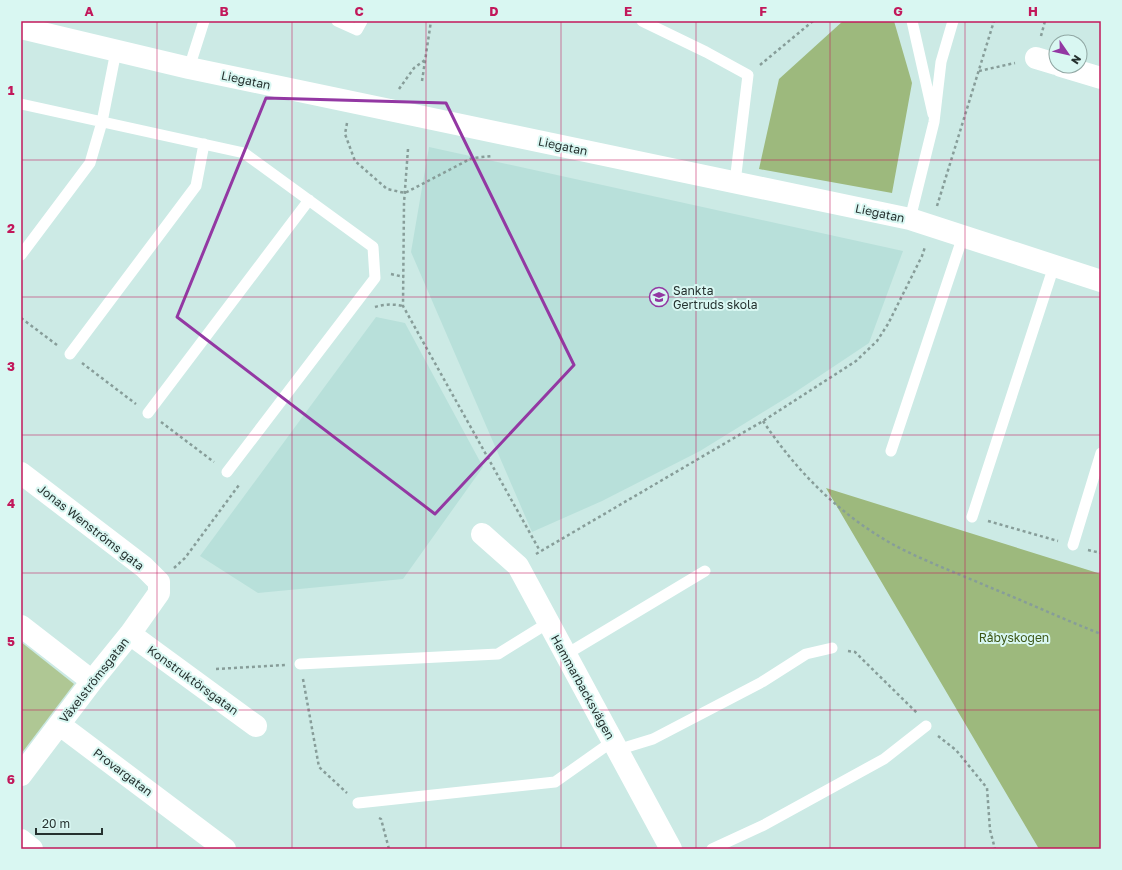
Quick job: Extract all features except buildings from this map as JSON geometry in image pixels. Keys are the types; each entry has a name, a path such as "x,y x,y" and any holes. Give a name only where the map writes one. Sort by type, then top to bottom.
{"street":[{"name":"Liegatan","path":"21,28 189,68 910,219 1101,281"},
{"path":"1036,58 1048,62"},
{"path":"1088,74 1101,78"},
{"name":"Jonas Wenströms gata","path":"21,473 144,567 159,582"},
{"name":"Hammarbacksvägen","path":"482,534 518,566 671,849"},
{"name":"Växelströmsgatan","path":"21,775 92,681 130,634 158,593 159,582"},
{"path":"21,626 92,681"},
{"name":"Konstruktörsgatan","path":"130,634 256,726"},
{"name":"Provargatan","path":"60,725 225,849"},
{"path":"21,840 32,849"}],"lane":[{"path":"189,68 204,21"},
{"path":"337,21 357,30 362,21"},
{"path":"642,21 706,52 748,75 735,182"},
{"path":"912,21 934,122"},
{"path":"910,219 934,122 941,62 952,21"},
{"path":"21,255 90,163 102,122 116,51"},
{"path":"21,104 244,153 373,246 375,278 227,472"},
{"path":"70,354 196,186 204,144"},
{"path":"148,413 309,200"},
{"path":"891,451 963,236"},
{"path":"972,516 1054,266"},
{"path":"1073,545 1101,453"},
{"path":"565,655 705,571"},
{"path":"300,664 498,654 548,623"},
{"path":"358,803 555,782 615,745 653,739 762,682 806,654 832,648"},
{"path":"712,849 764,825 884,759 926,726"}],"path":[{"path":"422,81 431,21"},
{"path":"748,75 813,21"},
{"path":"396,94 414,68 425,60"},
{"path":"351,101 345,134 354,161 387,189 405,193 472,158 492,156"},
{"path":"408,149 405,193 403,306 540,551"},
{"path":"386,273 404,277"},
{"path":"21,318 227,472"},
{"path":"518,566 540,551 763,421 777,442 818,489 842,510 868,529 894,545 926,560 1101,634"},
{"path":"972,516 1101,553"},
{"path":"182,672 300,664 319,767 358,803 381,819 390,849"}],"highlighted area":[{"path":"266,98 446,103 574,365 435,514 177,317"}],"shaded area":[{"name":"Sankta Gertruds skola","path":"429,147 903,251 869,343 791,395 700,451 602,501 532,532 411,252"},
{"path":"376,317 405,323 483,467 403,579 258,593 200,556"}],"green space":[{"path":"843,21 894,21 912,83 892,193 759,169 779,79"},
{"name":"Råbyskogen","path":"826,488 1101,574 1101,849 1039,849"},
{"path":"21,642 74,684 21,754"}],"place":[{"name":"Sankta Gertruds skola","path":"659,297"}]}
